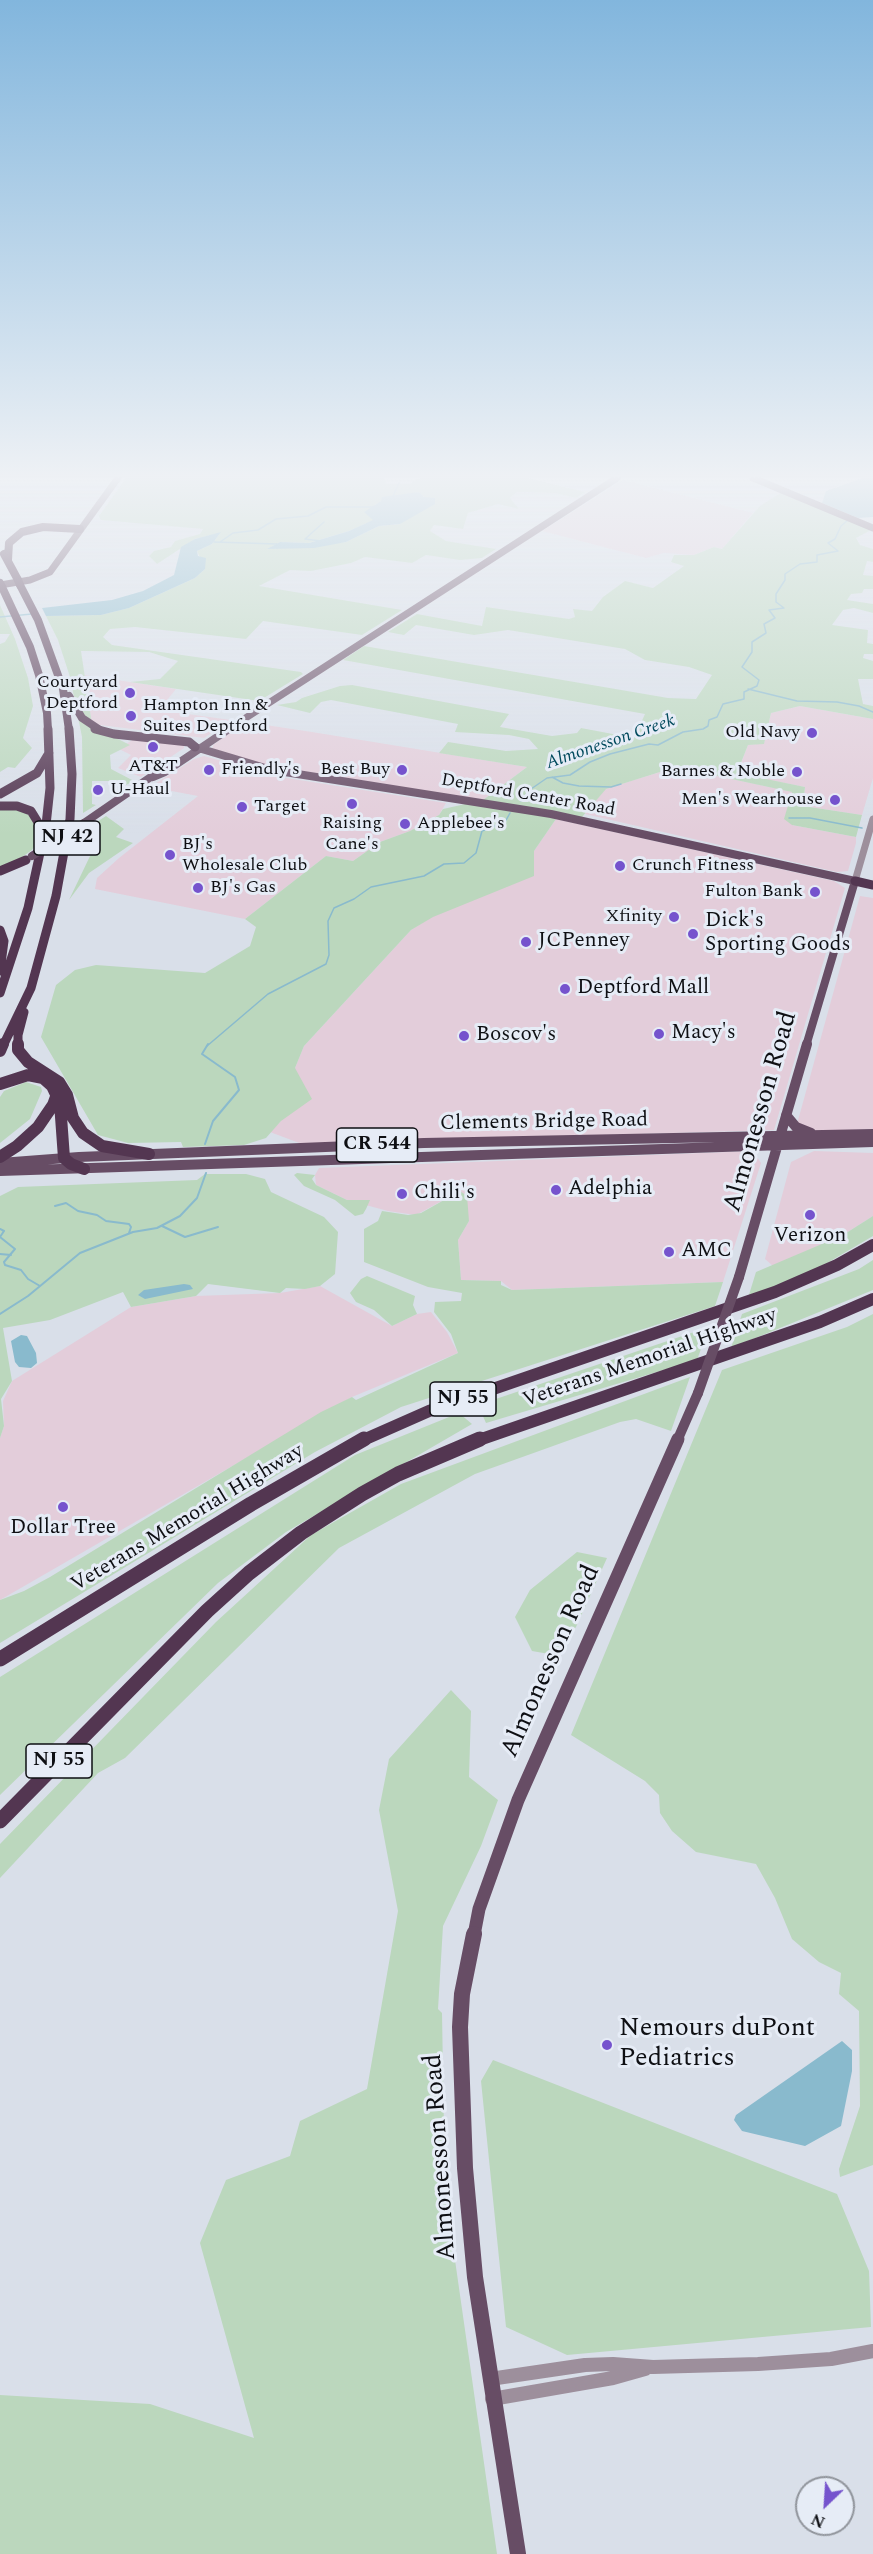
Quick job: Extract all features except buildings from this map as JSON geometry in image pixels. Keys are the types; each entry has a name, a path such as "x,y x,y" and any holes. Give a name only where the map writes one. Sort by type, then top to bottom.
{"highway":[{"name":"NJ 42","path":"0,993 28,908 50,788 47,713 39,675 7,597"},
{"name":"NJ 42","path":"0,1051 31,987 58,888 70,819 73,766 63,689 38,620 27,597"},
{"path":"63,689 82,718 94,729 114,734 189,742 198,748"},
{"path":"0,794 37,773 49,752"},
{"path":"0,806 17,806 31,811 39,824 41,847"},
{"path":"0,872 29,858"},
{"path":"855,881 873,885"},
{"path":"0,930 4,942 0,971"},
{"path":"31,987 18,1035 20,1055 31,1065 59,1082 67,1095 73,1118 88,1139 110,1149 149,1154"},
{"path":"0,1084 14,1077 34,1076 48,1082 57,1094 63,1127 64,1158 71,1164 84,1169"},
{"path":"0,1158 38,1127 57,1094"},
{"name":"Veterans Memorial Highway","path":"0,1659 251,1504 372,1436 429,1411 776,1292 837,1265 873,1245"},
{"name":"Veterans Memorial Highway","path":"0,1821 207,1611 249,1573 301,1533 362,1494 398,1474 469,1443 820,1323 873,1299"}],"main road":[{"path":"0,877 153,777 165,772 237,719 259,709 432,597"},
{"name":"Deptford Center Road","path":"198,748 272,770 551,814 855,881"},
{"name":"Almonesson Road","path":"518,2554 492,2399 475,2277 462,2097 460,2027 462,1994 471,1943 479,1909 518,1800 699,1394 739,1277 773,1166 855,881"},
{"path":"786,1115 796,1127 817,1135"},
{"name":"Clements Bridge Road","path":"0,1171 751,1145 817,1135 873,1134"},
{"name":"Clements Bridge Road","path":"0,1163 64,1158 424,1143 779,1140 873,1142"},
{"path":"269,1162 284,1155 358,1153 424,1143"},
{"path":"751,1145 767,1154 773,1166"},
{"path":"148,1166 190,1160 269,1156 284,1149"}],"street":[{"name":"Almonesson Road","path":"855,881 873,819"},
{"path":"490,2379 585,2365 613,2364 653,2367 758,2364 831,2359 873,2352"},
{"path":"492,2399 613,2378 653,2367"}],"shaded area":[{"path":"84,675 176,689 159,710 231,720 204,738 92,724"},
{"path":"800,706 873,719 873,778 862,815 803,806 805,787 737,774 748,745 764,743 771,713"},
{"path":"246,722 527,767 483,800 288,770 212,749 213,745"},
{"path":"135,738 184,745 184,748 141,777 118,768 131,755 119,749"},
{"path":"204,756 280,777 446,803 439,815 410,831 380,842 353,861 326,856 245,919 95,889 97,878 119,858 198,796 150,787 194,759"},
{"path":"663,771 694,771 793,792 792,825 856,837 848,871 837,872 585,814 605,789"},
{"name":"Deptford Mall","path":"556,819 834,881 845,888 774,1130 302,1144 270,1132 281,1121 295,1068 304,1046 411,930 534,851"},
{"path":"860,896 873,898 873,1129 812,1132 797,1124"},
{"path":"753,1151 761,1163 723,1282 512,1290 501,1281 461,1280 458,1240 469,1221 460,1191 416,1215 388,1211 347,1200 316,1185 315,1175 319,1168"},
{"path":"814,1151 873,1153 873,1216 843,1235 773,1266 765,1259 791,1162"},
{"path":"320,1286 392,1326 417,1314 431,1312 447,1332 458,1353 352,1397 0,1600 0,1438 4,1426 3,1401 12,1381 131,1307 196,1296 280,1293"}],"green space":[{"path":"153,597 326,597 402,610 362,635 263,621 246,639 135,627 110,629 103,637 112,645 303,674 259,701 130,682 160,679 178,661 149,652 81,651 93,731 112,736 130,745 110,755 111,769 134,781 126,785 117,781 92,781 92,804 96,805 83,813 82,737 70,677 58,640 46,616 101,615 129,608"},
{"path":"603,597 849,597 847,600 873,604 873,613 854,608 843,610 832,625 868,630 867,643 873,644 873,654 864,654 863,658 873,661 873,679 858,679 863,704 873,706 873,719 800,706 771,713 764,744 748,745 737,773 805,787 803,806 862,815 856,837 792,825 784,819 792,792 694,771 663,771 606,789 582,817 556,819 534,851 534,876 433,917 411,930 304,1046 295,1068 312,1099 281,1121 266,1138 244,1145 183,1147 181,1142 128,1143 98,1135 41,1037 56,985 75,970 96,965 205,973 250,946 256,927 245,919 326,856 353,861 380,842 410,831 439,815 443,809 483,800 527,767 439,753 448,742 506,751 538,749 529,739 509,735 455,732 458,724 331,700 321,702 310,713 277,705 296,702 340,686 352,685 509,714 500,727 552,736 577,733 581,728 634,738 645,714 343,660 364,646 668,698 696,699 712,675 689,667 645,660 625,649 508,630 474,635 416,625 404,635 388,632 417,614 482,626 486,607 569,619 575,617 573,609 592,611"},
{"path":"0,605 15,639 28,678 33,706 23,738 32,748 15,768 8,767 0,772 0,644 5,642 10,634 0,634"},
{"path":"0,807 25,811 35,823 36,844 32,850 15,862 0,867"},
{"path":"106,816 124,829 116,837 133,843 89,873 69,900 91,854 83,831"},
{"path":"26,1082 41,1087 42,1091 30,1119 0,1143 0,1097 4,1091"},
{"path":"297,1173 315,1175 312,1179 316,1185 347,1200 370,1200 363,1214 355,1216 335,1200 304,1186 294,1175"},
{"path":"205,1174 246,1174 265,1179 271,1192 324,1217 338,1232 335,1274 320,1286 305,1289 286,1288 280,1293 208,1284 196,1296 131,1307 123,1292 50,1320 3,1328 12,1381 1,1399 4,1426 0,1438 0,1196 18,1187 197,1180"},
{"path":"460,1191 467,1196 469,1221 458,1240 461,1280 501,1281 501,1285 512,1290 723,1282 715,1306 401,1407 315,1452 0,1643 0,1600 24,1591 50,1577 321,1412 352,1397 356,1400 458,1353 451,1334 434,1312 435,1302 461,1301 462,1293 428,1287 364,1262 364,1229 378,1221 382,1211 408,1215 421,1213"},
{"path":"873,1216 873,1236 822,1266 748,1298 756,1272 843,1235"},
{"path":"873,1260 873,1290 731,1348 742,1314 859,1269"},
{"path":"367,1276 415,1296 413,1305 417,1314 392,1326 374,1310 356,1302 350,1293 361,1279"},
{"path":"873,1314 873,2165 840,2177 839,2169 860,2106 859,2011 839,1994 841,1973 819,1962 792,1939 775,1898 756,1864 696,1852 672,1831 660,1813 659,1795 645,1781 571,1735 722,1370 847,1327"},
{"path":"709,1327 697,1360 486,1423 478,1405"},
{"path":"690,1377 671,1431 636,1419 620,1422 475,1474 339,1548 125,1758 98,1773 0,1878 0,1844 216,1622 311,1535 401,1484"},
{"path":"459,1413 472,1424 286,1532 218,1583 0,1795 0,1677 355,1455"},
{"path":"577,1552 607,1558 576,1627 555,1655 532,1651 515,1617 530,1590"},
{"path":"451,1690 471,1711 469,1777 498,1800 481,1846 443,1926 438,2009 442,2013 445,2190 497,2554 0,2554 0,2395 150,2404 254,2438 200,2243 226,2180 290,2156 300,2121 367,2089 398,1911 379,1810 389,1759"},
{"path":"493,2060 837,2194 869,2271 871,2327 567,2355 506,2327 481,2081"}],"water":[{"path":"122,597 153,597 129,608 101,615 46,616 42,608"},
{"path":"190,1285 193,1289 145,1299 138,1295 144,1290"},
{"path":"21,1335 27,1336 36,1353 37,1363 31,1368 19,1367 15,1362 11,1341"},
{"path":"842,2041 852,2050 852,2071 841,2126 805,2146 742,2131 734,2120 736,2115"}],"waterway":[{"name":"Almonesson Creek","path":"750,689 757,686 759,680 742,667 752,652 752,642 766,633 764,624 775,618 769,610 784,608 776,602 776,597"},
{"path":"0,617 32,614"},
{"name":"Almonesson Creek","path":"553,777 570,775 590,762 610,754 649,744 658,745 683,732 703,729 708,726 709,720 717,717 723,704 744,699 744,692 750,689"},
{"path":"750,689 797,701 837,702 859,706 873,712"},
{"name":"Almonesson Creek","path":"521,801 531,789 547,778 553,777"},
{"path":"553,777 563,783 579,786 611,787 621,784"},
{"name":"Almonesson Creek","path":"207,1046 268,994 326,964 329,955 328,921 334,908 354,899 371,887 424,876 444,864 464,863 476,853 482,831 505,822 510,813"},
{"path":"789,818 810,818 862,828"},
{"name":"Almonesson Creek","path":"205,1144 213,1121 239,1090 235,1077 202,1054 208,1044"},
{"name":"Almonesson Creek","path":"0,1314 28,1296 80,1253 133,1232 157,1228 180,1216 197,1198 206,1173"},
{"path":"55,1206 66,1203 78,1211 97,1215 106,1221 129,1224 131,1227 129,1233"},
{"path":"162,1226 185,1237 218,1227"},
{"path":"0,1229 4,1231 0,1237 15,1249 10,1255"},
{"path":"0,1254 10,1255"},
{"path":"10,1255 4,1262 5,1265 21,1270 28,1279 40,1286"}],"place":[{"name":"Courtyard Deptford","path":"130,693"},
{"name":"Hampton Inn & Suites Deptford","path":"131,716"},
{"name":"Old Navy","path":"812,733"},
{"name":"AT&T","path":"153,747"},
{"name":"Friendly's","path":"209,770"},
{"name":"Best Buy","path":"402,770"},
{"name":"Barnes & Noble","path":"797,772"},
{"name":"U-Haul","path":"98,790"},
{"name":"Men's Wearhouse","path":"835,800"},
{"name":"Raising Cane's","path":"352,804"},
{"name":"Target","path":"242,807"},
{"name":"Applebee's","path":"405,824"},
{"name":"BJ's Wholesale Club","path":"170,855"},
{"name":"Crunch Fitness","path":"620,866"},
{"name":"BJ's Gas","path":"198,888"},
{"name":"Fulton Bank","path":"815,892"},
{"name":"Xfinity","path":"674,917"},
{"name":"Dick's Sporting Goods","path":"693,934"},
{"name":"JCPenney","path":"526,942"},
{"name":"Deptford Mall","path":"565,989"},
{"name":"Macy's","path":"659,1034"},
{"name":"Boscov's","path":"464,1036"},
{"name":"Adelphia","path":"556,1190"},
{"name":"Chili's","path":"402,1194"},
{"name":"Verizon","path":"810,1215"},
{"name":"AMC","path":"669,1252"},
{"name":"Dollar Tree","path":"63,1507"},
{"name":"Nemours duPont Pediatrics","path":"607,2045"}]}
